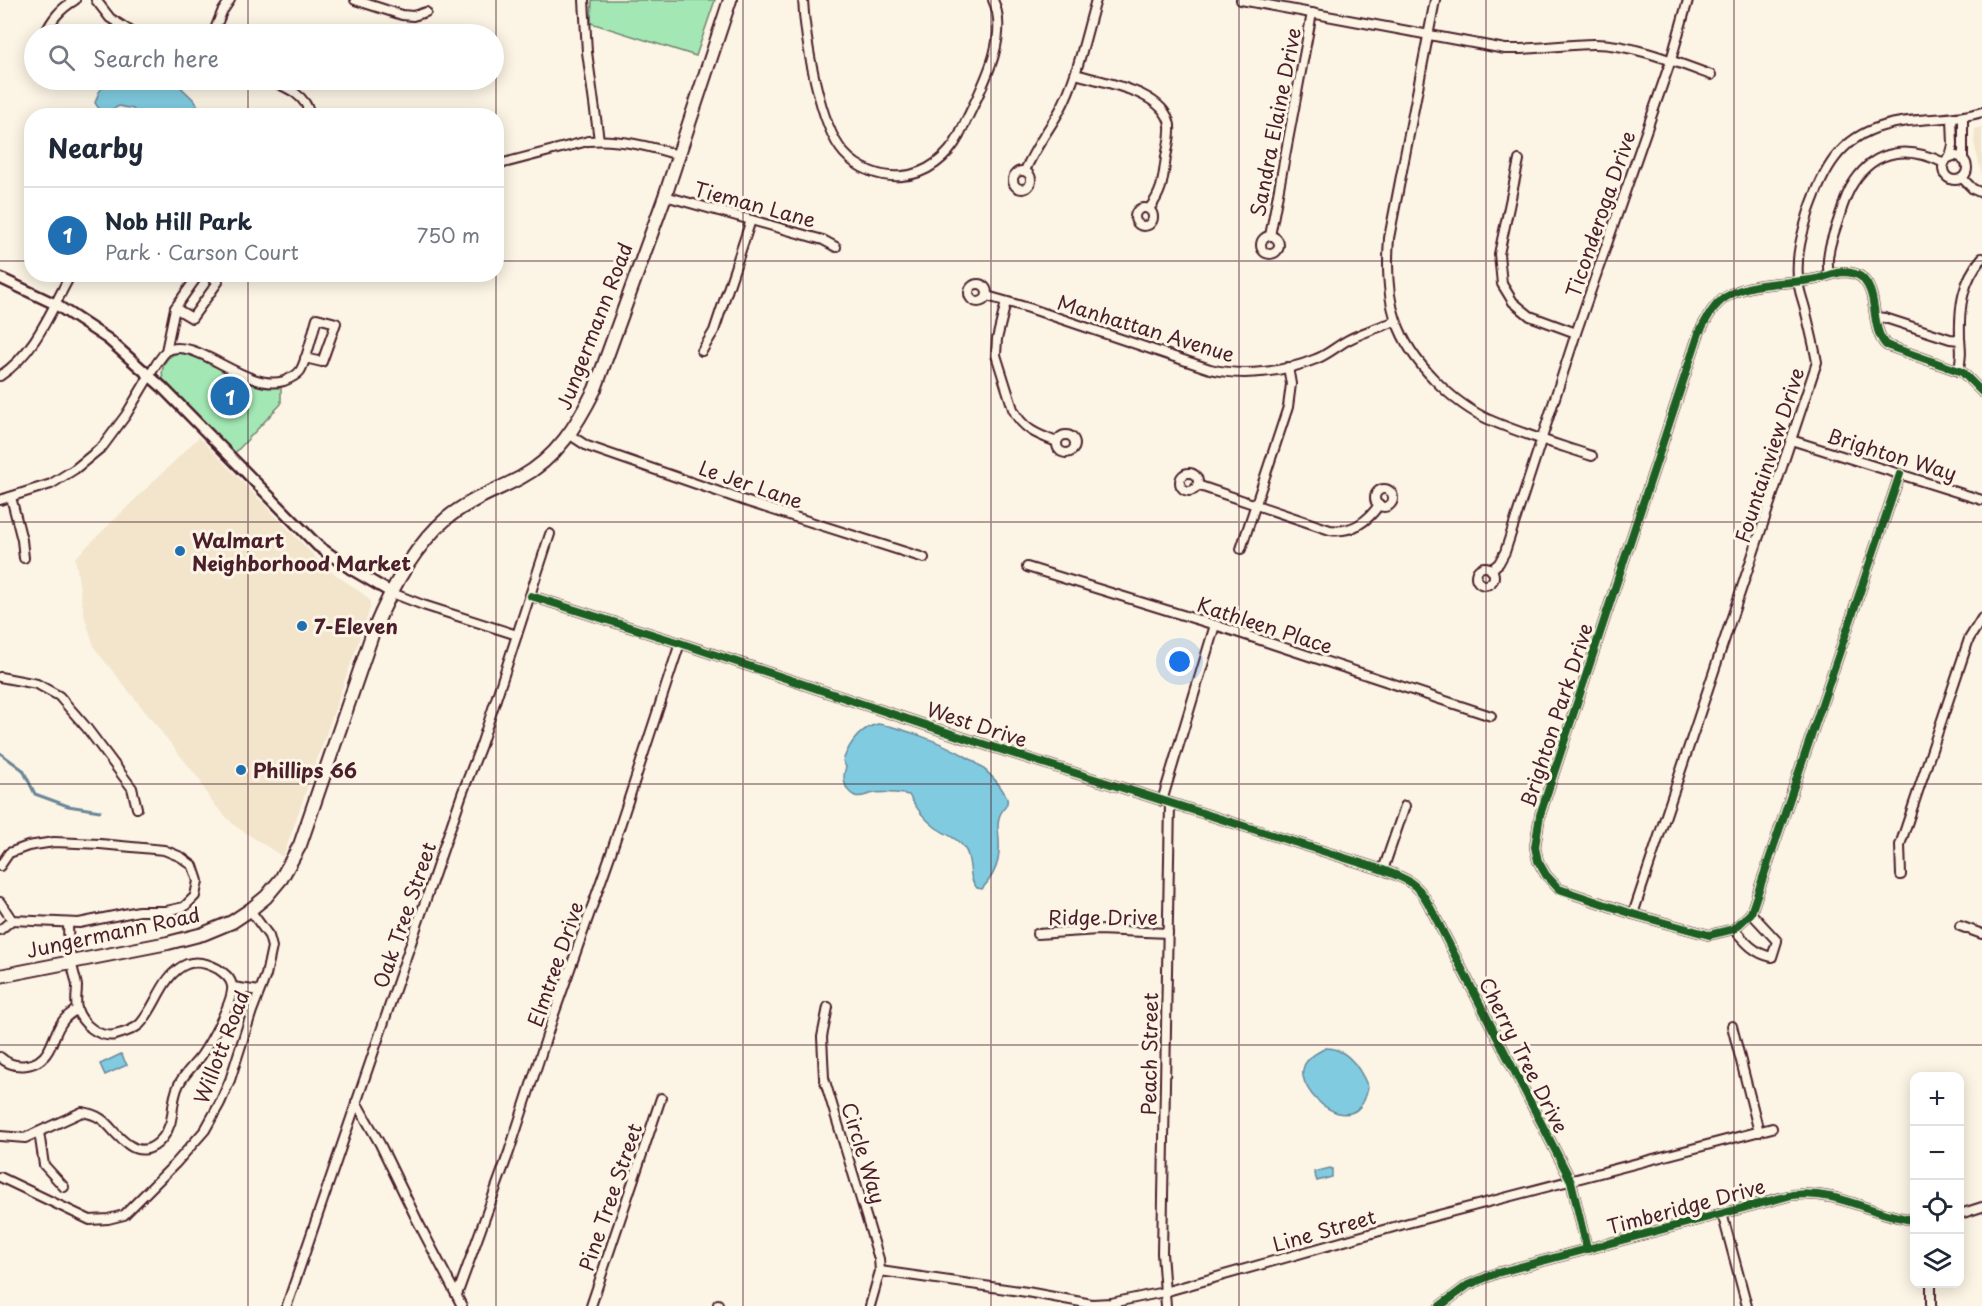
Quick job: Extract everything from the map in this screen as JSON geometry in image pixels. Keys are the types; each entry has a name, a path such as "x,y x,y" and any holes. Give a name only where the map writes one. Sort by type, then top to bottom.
{"main road":[{"name":"Jungermann Road","path":"0,976 203,934 232,922 250,910 281,879 300,845 373,632 392,593 426,540 448,517 470,502 544,462 570,435 582,416 595,389 665,196 730,0"}],"street":[{"path":"50,24 58,13 75,0"},
{"path":"96,0 110,18 119,24"},
{"path":"217,24 230,0"},
{"path":"355,0 412,16 426,12"},
{"path":"584,0 587,52 599,140"},
{"path":"803,0 808,46 819,93 833,137 844,154 853,162 879,174 896,176 924,170 938,162 956,142 996,50 999,20 993,0"},
{"path":"1025,171 1030,157 1060,110 1076,74 1096,0"},
{"path":"1241,0 1505,49 1595,44 1650,54 1711,75"},
{"path":"1435,0 1389,238 1388,265 1396,321 1418,360 1433,379 1464,405 1492,421 1593,456"},
{"name":"Ticonderoga Drive","path":"1491,570 1499,563 1504,552 1576,333 1671,60 1688,0"},
{"name":"Sandra Elaine Drive","path":"1270,236 1312,13"},
{"path":"1076,74 1144,95 1161,106 1170,125 1169,138 1162,188 1158,198 1149,209"},
{"path":"289,90 297,94 308,108"},
{"name":"Fountainview Drive","path":"1633,914 1817,362 1798,281 1798,248 1812,203 1827,168 1842,149 1861,135 1883,126 1898,122 1963,117 1982,112"},
{"path":"1962,178 1966,168 1963,117"},
{"path":"1952,118 1953,145 1943,168 1946,176 1953,180 1962,178"},
{"path":"504,163 599,140 622,142 678,155"},
{"path":"1829,275 1827,259 1838,219 1849,190 1864,170 1883,157 1904,152 1925,154 1947,160 1959,157 1964,160"},
{"path":"1520,160 1499,254 1502,284 1513,303 1530,316 1576,333"},
{"path":"1962,178 1973,189 1982,193"},
{"name":"Tieman Lane","path":"665,196 823,240 836,247"},
{"path":"702,351 714,331 751,220"},
{"path":"1958,371 1961,363 1963,291 1972,271 1982,258"},
{"name":"Brighton Park Drive","path":"1734,929 1709,935 1633,914 1559,889 1546,875 1538,861 1535,847 1540,815 1699,333 1713,309 1724,298 1742,289 1850,273 1863,278 1868,285 1876,317"},
{"path":"0,278 55,304 108,339 150,376 259,482 318,546 351,569 392,593 517,635"},
{"path":"0,376 21,360 31,346 67,282"},
{"path":"0,500 51,484 90,458 116,430 166,351 175,308 193,282"},
{"path":"175,308 192,318 218,282"},
{"name":"Manhattan Avenue","path":"987,296 1225,372 1246,374 1288,367 1318,358 1345,342 1396,321"},
{"path":"1006,302 997,339 996,355 1013,409 1028,429 1058,442"},
{"path":"1960,340 1876,317 1882,341 1886,345 1958,371 1982,392"},
{"path":"166,351 178,349 206,355 248,377 261,382 273,383 288,379 299,372 317,318 336,323 322,362 305,358"},
{"path":"1241,549 1288,407 1291,384 1288,367"},
{"name":"Le Jer Lane","path":"570,435 587,446 751,503 924,558"},
{"name":"Brighton Way","path":"1791,440 1982,500"},
{"path":"1751,913 1777,941 1772,957 1761,955 1734,929 1751,913 1900,474"},
{"path":"1197,485 1330,530 1340,531 1359,526 1379,505"},
{"path":"11,497 24,558"},
{"name":"Oak Tree Street","path":"287,1305 462,794 481,745 550,534"},
{"name":"Kathleen Place","path":"1027,567 1215,625 1491,716"},
{"name":"West Drive","path":"531,596 944,731 1383,870 1414,884"},
{"path":"1901,875 1900,845 1968,639 1982,618"},
{"name":"Peach Street","path":"1166,1306 1162,1253 1168,933 1166,802 1215,625"},
{"name":"Elmtree Drive","path":"457,1295 509,1152 680,643"},
{"path":"0,677 37,684 59,696 86,727 132,788 137,808"},
{"path":"1383,870 1404,806"},
{"path":"0,866 9,853 28,846 54,842 100,844 164,850 181,857 193,866 198,881 195,896 184,907 166,911 139,911 68,923 12,920 0,930"},
{"name":"Cherry Tree Drive","path":"1414,884 1422,891 1571,1181 1587,1249"},
{"path":"0,902 12,920"},
{"name":"Willott Road","path":"0,1177 90,1220 124,1215 175,1164 205,1130 220,1103 230,1080 273,946 269,936 250,910"},
{"path":"0,1136 25,1138 82,1112 98,1116 108,1123 113,1132 135,1148 156,1145 164,1139 171,1124 174,1097 180,1082 209,1043 228,1004 233,987 231,980 223,972 200,963 187,964 167,982 138,1026 112,1036 100,1034 89,1027 77,1009 77,987 68,942 68,923"},
{"path":"1960,926 1982,934"},
{"name":"Ridge Drive","path":"1037,934 1098,930 1168,933"},
{"path":"233,987 259,991"},
{"name":"Circle Way","path":"828,1007 822,1037 824,1078 871,1231 880,1271 870,1306"},
{"path":"0,1057 7,1064 22,1067 43,1058 62,1022 77,1009"},
{"path":"1732,1026 1759,1132"},
{"name":"Pine Tree Street","path":"591,1306 661,1098"},
{"path":"356,1102 380,1144 462,1306"},
{"name":"Line Street","path":"880,1271 1027,1292 1092,1304 1111,1303 1164,1292 1388,1229 1772,1128"},
{"path":"39,1132 44,1165 64,1188"},
{"name":"Timberidge Drive","path":"1440,1306 1480,1279 1792,1195 1807,1193 1831,1196 1910,1219"},
{"path":"1964,1212 1982,1207"},
{"path":"1722,1213 1747,1306"},
{"path":"1931,1288 1931,1306"}],"shaded area":[{"path":"1982,127 1982,175 1974,143 1975,129"},
{"path":"199,437 324,566 370,601 370,609 283,857 235,826 210,800 199,779 95,649 84,615 75,558"}],"green space":[{"path":"592,0 715,0 696,56 591,23"},
{"path":"180,353 201,358 251,383 281,386 281,404 235,453 163,379 166,361 171,356"}],"water":[{"path":"100,90 184,90 199,108 119,106 98,108 95,103"},
{"path":"878,724 910,732 957,751 983,769 1004,793 1007,801 998,820 998,861 993,875 982,889 977,888 974,884 969,859 962,845 927,820 909,795 879,793 859,797 848,791 844,779 845,755 861,733"},
{"path":"1326,1048 1340,1051 1352,1060 1368,1087 1362,1104 1352,1113 1340,1113 1328,1108 1308,1088 1303,1077 1306,1063"},
{"path":"121,1054 127,1065 105,1075 100,1064"},
{"path":"1330,1168 1332,1177 1317,1181 1314,1172"}],"waterway":[{"path":"0,753 23,770 35,794 68,806 100,811"}],"cycle path":[{"path":"1900,474 1751,913 1734,929 1709,935 1633,914 1559,889 1546,875 1538,861 1535,847 1540,815 1699,333 1714,308 1726,297 1759,285 1805,281 1843,272 1855,274 1862,278 1869,287 1878,330 1886,345 1962,372 1982,392"},
{"path":"531,596 964,738 1383,870 1414,885 1428,903 1571,1181 1587,1249"},
{"path":"1440,1306 1468,1285 1497,1273 1792,1195 1810,1194 1841,1199 1910,1219"}],"place":[{"name":"Nob Hill Park","path":"230,396"},
{"name":"Walmart Neighborhood Market","path":"180,551"},
{"name":"7-Eleven","path":"302,626"},
{"name":"Phillips 66","path":"241,770"}]}
